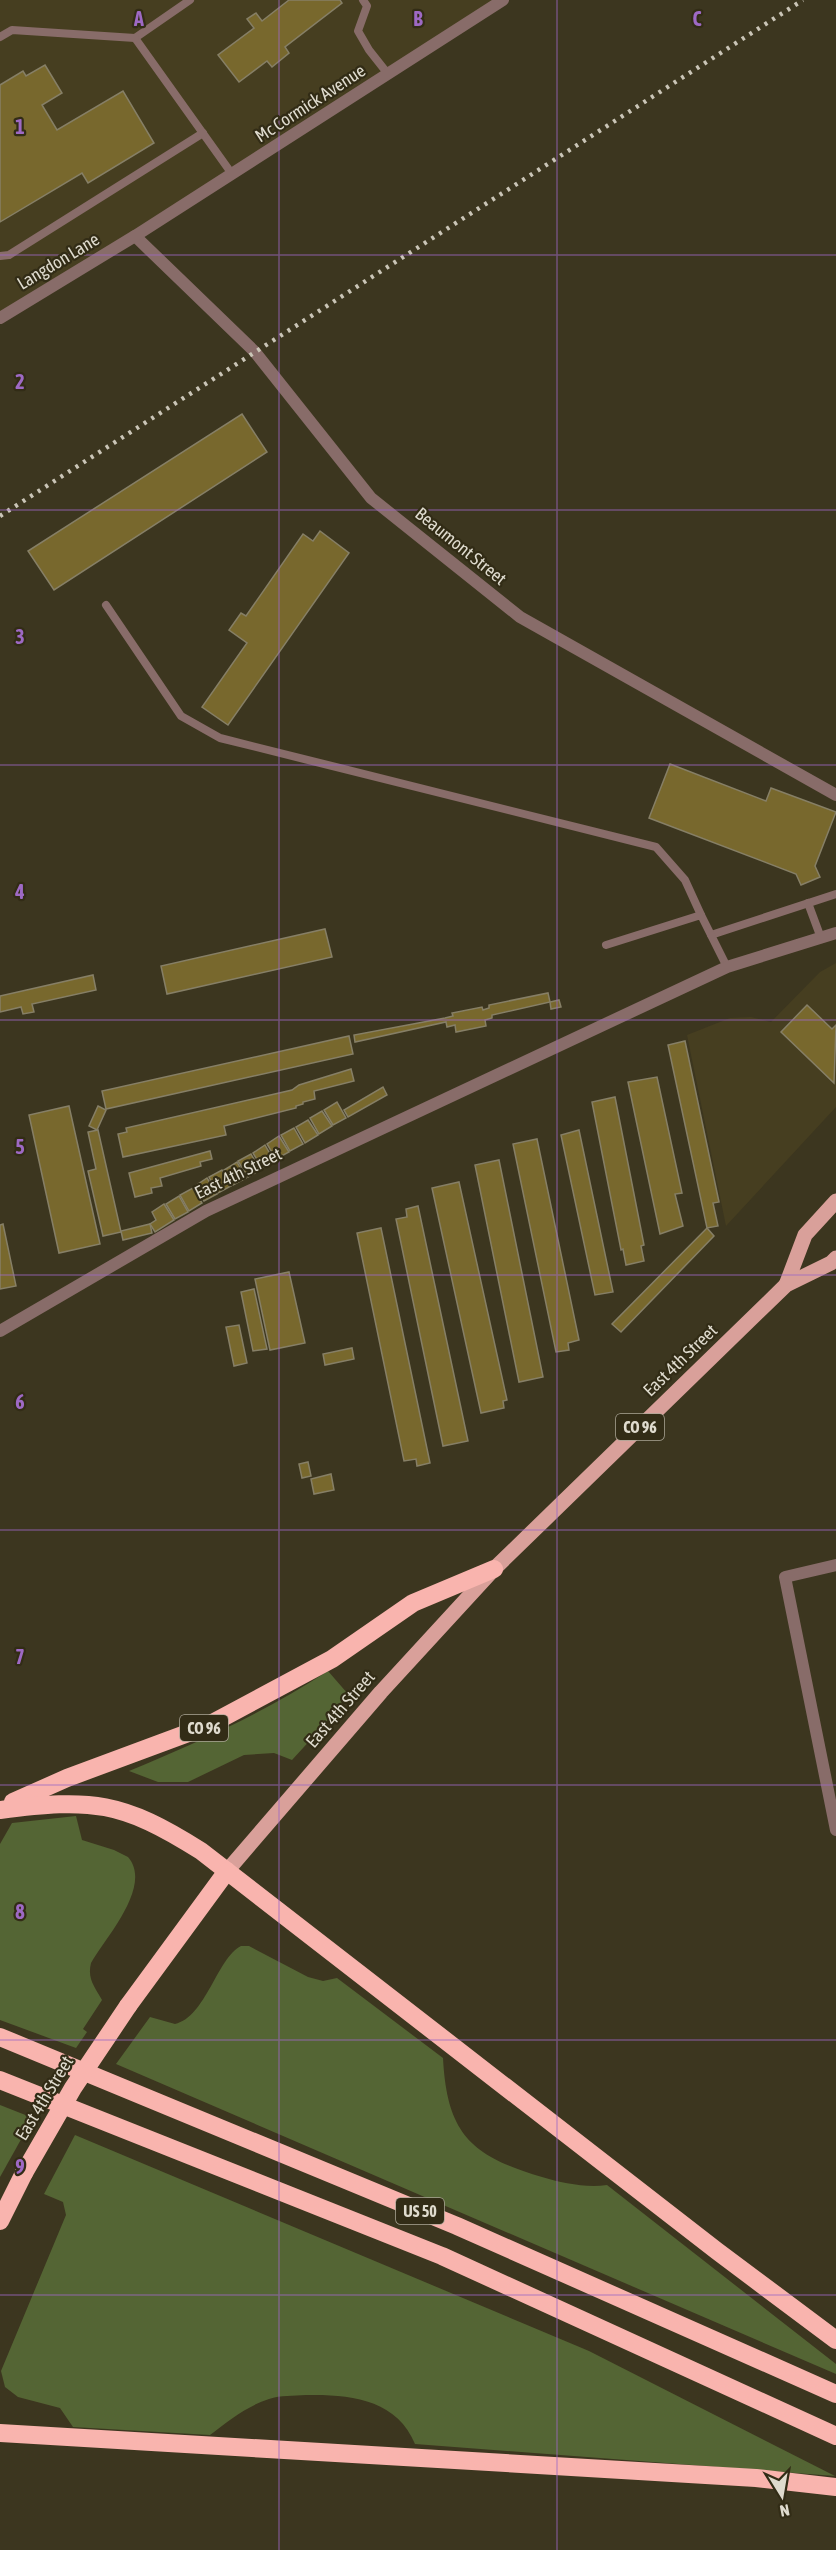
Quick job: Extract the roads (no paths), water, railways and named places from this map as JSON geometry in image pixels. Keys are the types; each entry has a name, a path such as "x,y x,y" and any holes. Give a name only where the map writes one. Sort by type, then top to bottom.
{"highway":[{"name":"CO 96","path":"0,1809 67,1778 207,1726 332,1659 413,1603 494,1569"},
{"path":"0,1809 82,1803 129,1812 172,1833 227,1871 717,2251 836,2340"},
{"name":"East 4th Street","path":"0,2221 24,2173 73,2088 128,2006 227,1871"},
{"name":"US 50","path":"0,2037 457,2226 836,2394"},
{"name":"US 50","path":"0,2080 442,2256 836,2436"},
{"path":"0,2433 756,2478 836,2487"}],"main road":[{"name":"East 4th Street","path":"786,1285 805,1235 836,1201"},
{"name":"East 4th Street","path":"227,1871 381,1692 494,1569 786,1285 831,1263 836,1258"}],"street":[{"name":"Mc Cormick Avenue","path":"135,236 503,0"},
{"name":"Langdon Lane","path":"0,318 135,236"},
{"name":"Beaumont Street","path":"135,236 255,352 371,498 510,609 762,755 836,795"},
{"name":"East 4th Street","path":"0,1331 207,1211 727,967 836,933"},
{"path":"836,1565 785,1577 836,1830"}],"lane":[{"path":"0,37 12,30 135,38 190,0"},
{"path":"363,0 367,6 358,31 388,74"},
{"path":"135,38 232,174"},
{"path":"0,256 9,255 203,133"},
{"path":"106,605 181,716 220,738 657,847 685,880 727,967"},
{"path":"711,935 836,894"},
{"path":"808,903 821,938"},
{"path":"606,945 701,915"}],"railway":[{"path":"0,516 803,0"}]}
